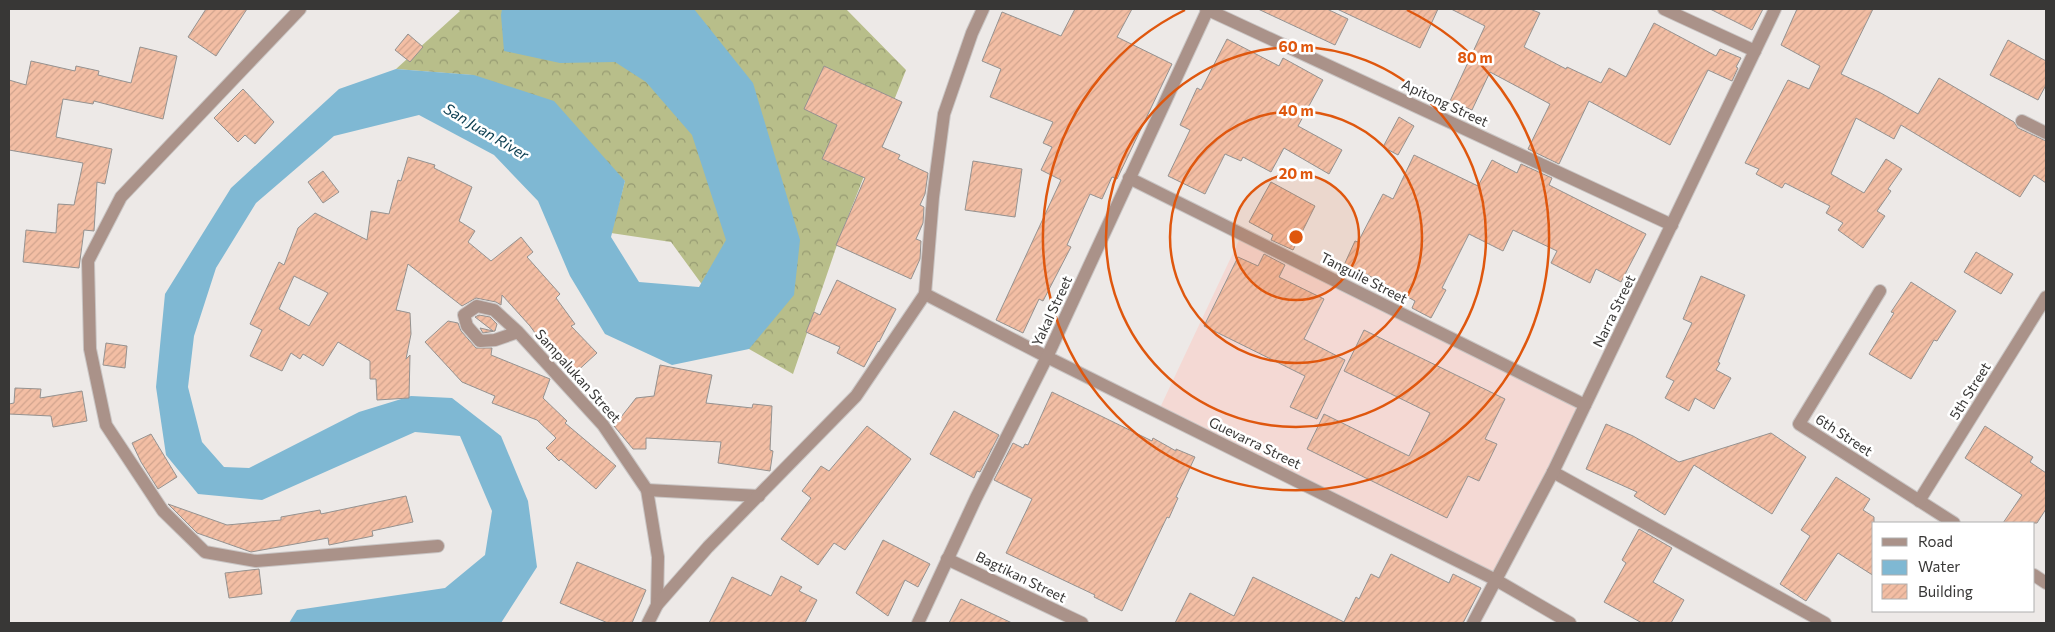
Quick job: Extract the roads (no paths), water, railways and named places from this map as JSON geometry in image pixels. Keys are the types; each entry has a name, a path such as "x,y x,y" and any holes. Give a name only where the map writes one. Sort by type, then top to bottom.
{"street":[{"path":"300,9 121,197 88,261 90,349 106,425 163,511 205,552 256,561 438,546"},
{"path":"648,623 657,605 708,547 856,396 925,294 933,197 944,114 972,33 983,9"},
{"name":"Yakal Street","path":"918,623 947,559 1047,357 1207,9"},
{"name":"Apitong Street","path":"1207,9 1672,225"},
{"path":"1664,9 1755,50"},
{"name":"Narra Street","path":"1473,623 1553,472 1775,9"},
{"path":"2022,121 2046,133"},
{"name":"Tanguile Street","path":"1129,178 1584,405"},
{"name":"6th Street","path":"1880,291 1799,424 1952,522"},
{"name":"Guevarra Street","path":"925,294 1047,357 1496,580 1570,623"},
{"name":"5th Street","path":"1919,501 2046,297"},
{"name":"Sampalukan Street","path":"518,332 603,425 647,490 658,557 657,605"},
{"path":"1553,472 1825,623"},
{"path":"647,490 759,496"},
{"name":"Bagtikan Street","path":"947,559 1082,623"},
{"path":"2035,576 2046,583"}],"water":[{"name":"San Juan River","path":"502,9 694,9 753,83 800,240 794,295 749,349 672,365 605,334 570,276 538,201 494,155 419,115 334,136 256,203 216,268 194,336 188,387 202,442 224,467 249,468 359,412 411,396 452,398 501,436 528,501 537,567 501,623 289,623 297,610 445,588 485,555 492,511 460,436 415,432 262,500 198,494 166,455 156,387 165,294 231,188 339,89 396,69 474,75 554,101 625,181 611,237 639,282 699,287 726,240 692,135 646,82 615,62 560,63 504,51"}]}
